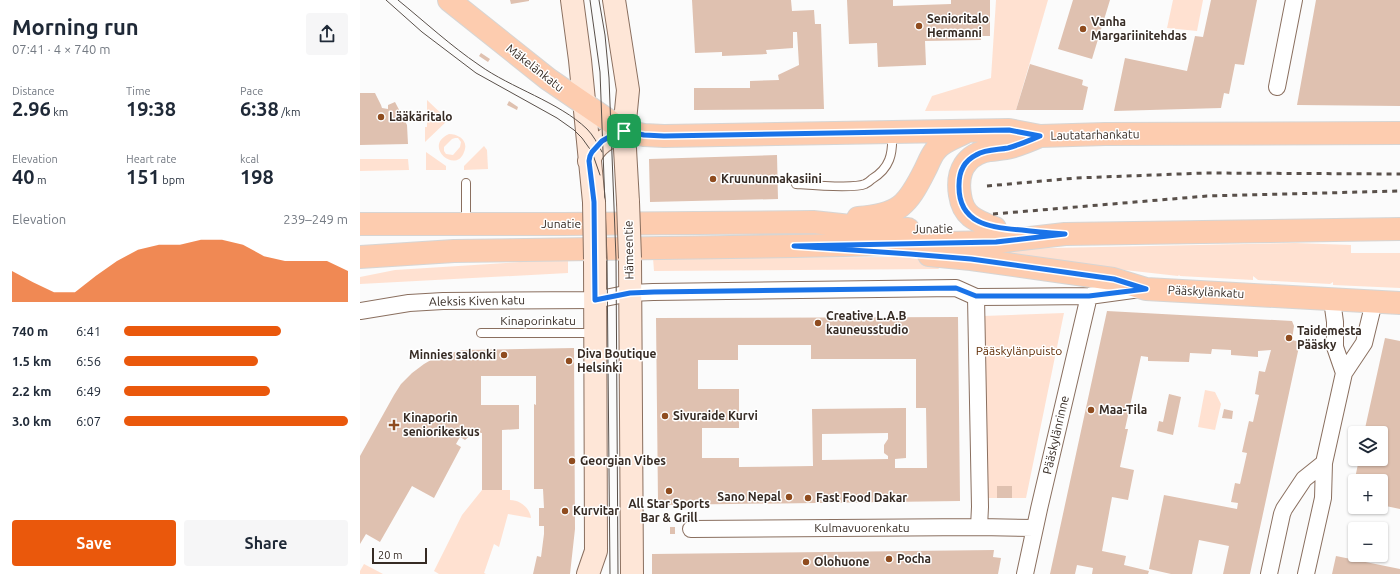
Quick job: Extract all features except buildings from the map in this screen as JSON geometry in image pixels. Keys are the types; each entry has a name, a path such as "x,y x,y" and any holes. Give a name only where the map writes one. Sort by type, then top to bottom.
{"main road":[{"name":"Mäkelänkatu","path":"449,0 548,79 624,131"},
{"path":"572,0 578,41 594,202 596,551 588,574"},
{"name":"Hämeentie","path":"614,0 628,90 624,131 630,258 632,574"},
{"name":"Lautatarhankatu","path":"624,131 644,135 664,136 966,132 1009,130 1040,136 1104,134 1400,133"},
{"path":"589,161 592,152 602,141 624,131"},
{"path":"813,222 876,217 899,208 907,202 918,184 934,151 943,143 966,132"},
{"path":"995,228 978,222 962,205 959,194 959,175 961,170 965,164 976,155 989,150 1012,147 1040,136"},
{"name":"Junatie","path":"360,224 813,222 888,230 995,228 1065,234"},
{"path":"1065,234 1400,229"},
{"name":"Junatie","path":"360,257 454,250 996,242 1065,234"},
{"path":"794,246 971,259 1114,279 1146,289"},
{"name":"Pääskylänkatu","path":"1146,289 1400,304"}],"street":[{"path":"1277,87 1294,0"},
{"name":"Pääskylänkatu","path":"630,293 956,288 976,296 1089,296 1146,289"},
{"name":"Aleksis Kiven katu","path":"360,311 409,303 437,301 595,300 630,293"},
{"path":"976,296 980,507 979,527"},
{"name":"Pääskylänrinne","path":"1025,574 1034,528 1089,296"},
{"path":"1332,300 1335,322 1335,347 1344,373"},
{"path":"1306,574 1323,498 1324,463 1344,373 1364,343 1374,302"},
{"path":"1269,574 1282,514 1304,479 1324,463"},
{"name":"Kulmavuorenkatu","path":"690,529 1034,528"},
{"path":"596,551 598,574"}],"lane":[{"path":"796,184 851,186 864,184 880,174 889,163 893,145 892,133"},
{"path":"466,183 466,224"},
{"name":"Kinaporinkatu","path":"481,334 595,333"}],"green space":[{"path":"996,0 1048,0 1016,110 925,111 932,96 991,78"},
{"path":"1173,0 1203,0 1197,31 1167,28"},
{"path":"427,100 448,120 425,142 425,127 427,127"},
{"path":"449,134 453,134 464,141 465,148 460,158 454,161 443,156 439,145 442,139","holes":["458,138 461,142 460,147 453,155 446,154 444,147 452,139"]},
{"path":"484,146 487,150 488,169 464,170 464,166"},
{"path":"426,152 446,166 446,170 426,170"},
{"path":"360,159 408,159 409,170 360,171"},
{"path":"1295,243 1351,245 1351,253 1400,253 1400,288 1333,285 1333,282 1330,284 1258,280 1253,276 1253,280 1178,276 1003,256 1003,249"},
{"path":"902,257 918,259 938,267 939,269 654,271 653,258"},
{"path":"568,259 568,273 360,284 360,277 395,270"},
{"name":"Pääskylänpuisto","path":"1064,313 1026,498 986,498 983,316"},
{"path":"1205,390 1215,392 1221,404 1215,430 1198,427"},
{"path":"482,490 510,490 510,500 517,501 524,505 529,511 531,518 508,514 499,547 494,544 484,573 486,574 439,574 434,571 462,515"},
{"path":"364,564 383,574 360,574"}],"tram line":[{"path":"386,0 422,32 476,73 557,118 574,130 592,152 600,175"},
{"path":"398,0 448,42 479,65 505,81 549,103 576,119 589,131 602,152"},
{"path":"590,0 600,72 607,258 610,574"},
{"path":"599,0 605,35 609,78 616,258 618,574"}],"railway":[{"path":"987,186 1076,178 1205,173 1400,174"},
{"path":"993,214 1207,196 1400,191"}],"place":[{"name":"Senioritalo Hermanni","path":"919,26"},
{"name":"Vanha Margariinitehdas","path":"1083,29"},
{"name":"Lääkäritalo","path":"381,117"},
{"name":"Kruununmakasiini","path":"713,179"},
{"name":"Creative L.A.B kauneusstudio","path":"818,323"},
{"name":"Taidemesta Pääsky","path":"1289,338"},
{"name":"Minnies salonki","path":"504,355"},
{"name":"Diva Boutique Helsinki","path":"569,361"},
{"name":"Maa-Tila","path":"1091,410"},
{"name":"Sivuraide Kurvi","path":"665,416"},
{"name":"Kinaporin seniorikeskus","path":"394,425"},
{"name":"Georgian Vibes","path":"572,461"},
{"name":"All Star Sports Bar & Grill","path":"669,491"},
{"name":"Sano Nepal","path":"789,497"},
{"name":"Fast Food Dakar","path":"808,498"},
{"name":"Kurvitar","path":"565,511"},
{"name":"Pocha","path":"889,559"},
{"name":"Olohuone","path":"806,562"}],"route":[{"path":"1009,130 1040,136 1012,147 989,150 969,159 959,175 962,205 974,220 995,228 1065,234 996,242 794,246 971,259 1114,279 1146,289 1089,296 976,296 956,288 654,292 630,293 595,300 594,202 589,161 592,152 602,141 624,131 644,135 664,136 966,132 1009,130"}]}
